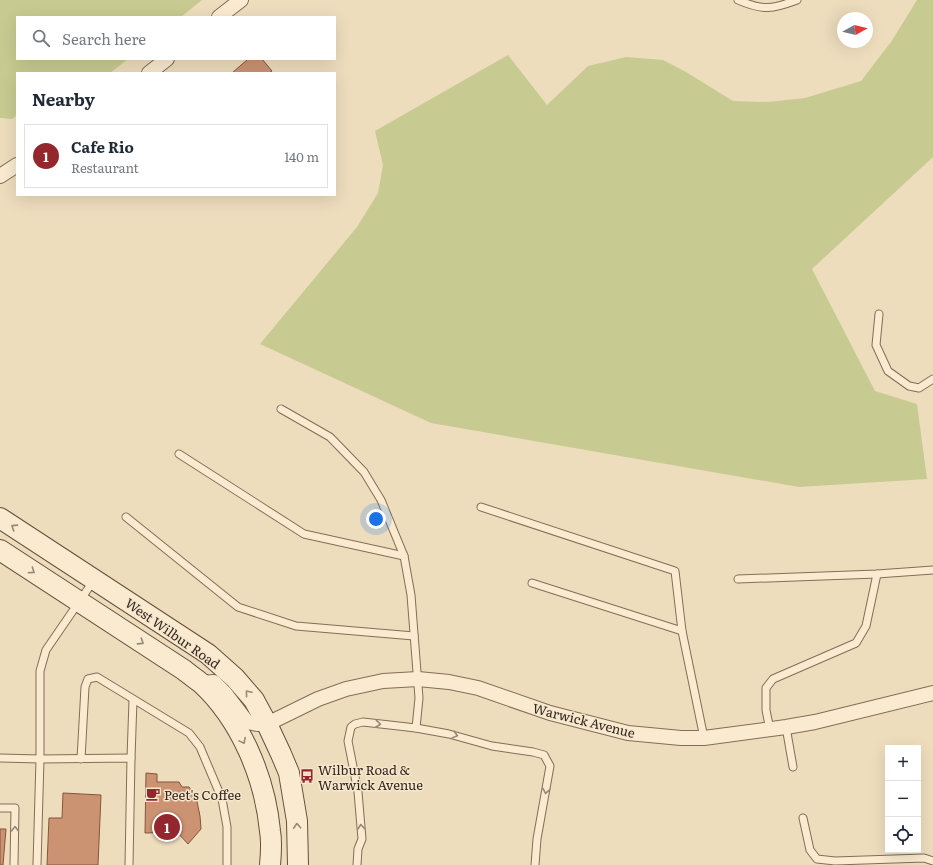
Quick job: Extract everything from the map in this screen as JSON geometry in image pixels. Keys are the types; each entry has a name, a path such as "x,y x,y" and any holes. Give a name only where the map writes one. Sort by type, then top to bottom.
{"street":[{"path":"221,16 241,0"},
{"path":"150,72 166,60"},
{"path":"0,176 16,165"},
{"name":"West Wilbur Road","path":"0,518 208,654 235,678 254,700 267,724 289,773 297,821 298,865"},
{"name":"West Wilbur Road","path":"0,550 184,670 201,684 222,707 234,724 257,772 266,801 271,832 270,865"},
{"name":"Warwick Avenue","path":"267,724 318,699 346,688 384,681 418,679 449,682 478,688 550,713 628,733 681,738 704,738 770,730 815,722 933,694"},
{"path":"201,684 214,682 225,693 247,722 267,724"}],"lane":[{"path":"738,0 764,8 777,8 797,0"},
{"path":"879,314 876,345 888,371 909,386 919,388 933,379"},
{"path":"281,409 330,436 364,472 381,500 404,556 412,595 419,698 416,728"},
{"path":"179,454 304,534 404,556"},
{"path":"481,507 674,571 682,631 704,738"},
{"path":"126,517 238,607 296,626 414,636"},
{"path":"738,579 877,574 933,570"},
{"path":"770,730 766,710 766,688 773,679 856,643 866,626 877,574"},
{"path":"37,865 40,759 40,671 46,650 94,579"},
{"path":"532,583 682,631"},
{"path":"81,759 85,687 88,679 97,677 189,733 200,747 222,799 227,827 227,865"},
{"path":"129,865 133,700"},
{"path":"357,865 358,850 362,839 358,792 348,741 351,727 362,722 416,728 449,734 492,746 544,755 550,766 535,865"},
{"path":"786,727 793,767"},
{"path":"0,758 131,758"},
{"path":"0,808 15,808 14,865"},
{"path":"803,818 810,850 817,859 835,861 924,858 933,861"}],"green space":[{"path":"0,0 202,0 182,16 16,16 16,60 127,60 111,72 16,72 16,116 12,119 0,118"},
{"path":"917,0 933,0 933,157 812,269 875,391 917,404 927,479 799,487 431,423 260,344 357,227 378,193 383,165 375,131 508,55 547,105 588,66 626,57 663,60 686,72 733,101 768,102 805,98 861,81 891,42"}],"building":[{"path":"247,60 263,60 272,71 270,72 233,72"},
{"path":"146,773 157,774 157,782 179,782 182,787 189,787 196,797 201,829 188,844 177,832 145,833"},
{"path":"63,793 101,795 98,865 47,865 49,818 62,818"},
{"path":"0,829 6,829 3,865 0,865"}],"place":[{"name":"Wilbur Road & Warwick Avenue","path":"307,776"},
{"name":"Peet's Coffee","path":"153,794"},
{"name":"Cafe Rio","path":"167,827"}]}
